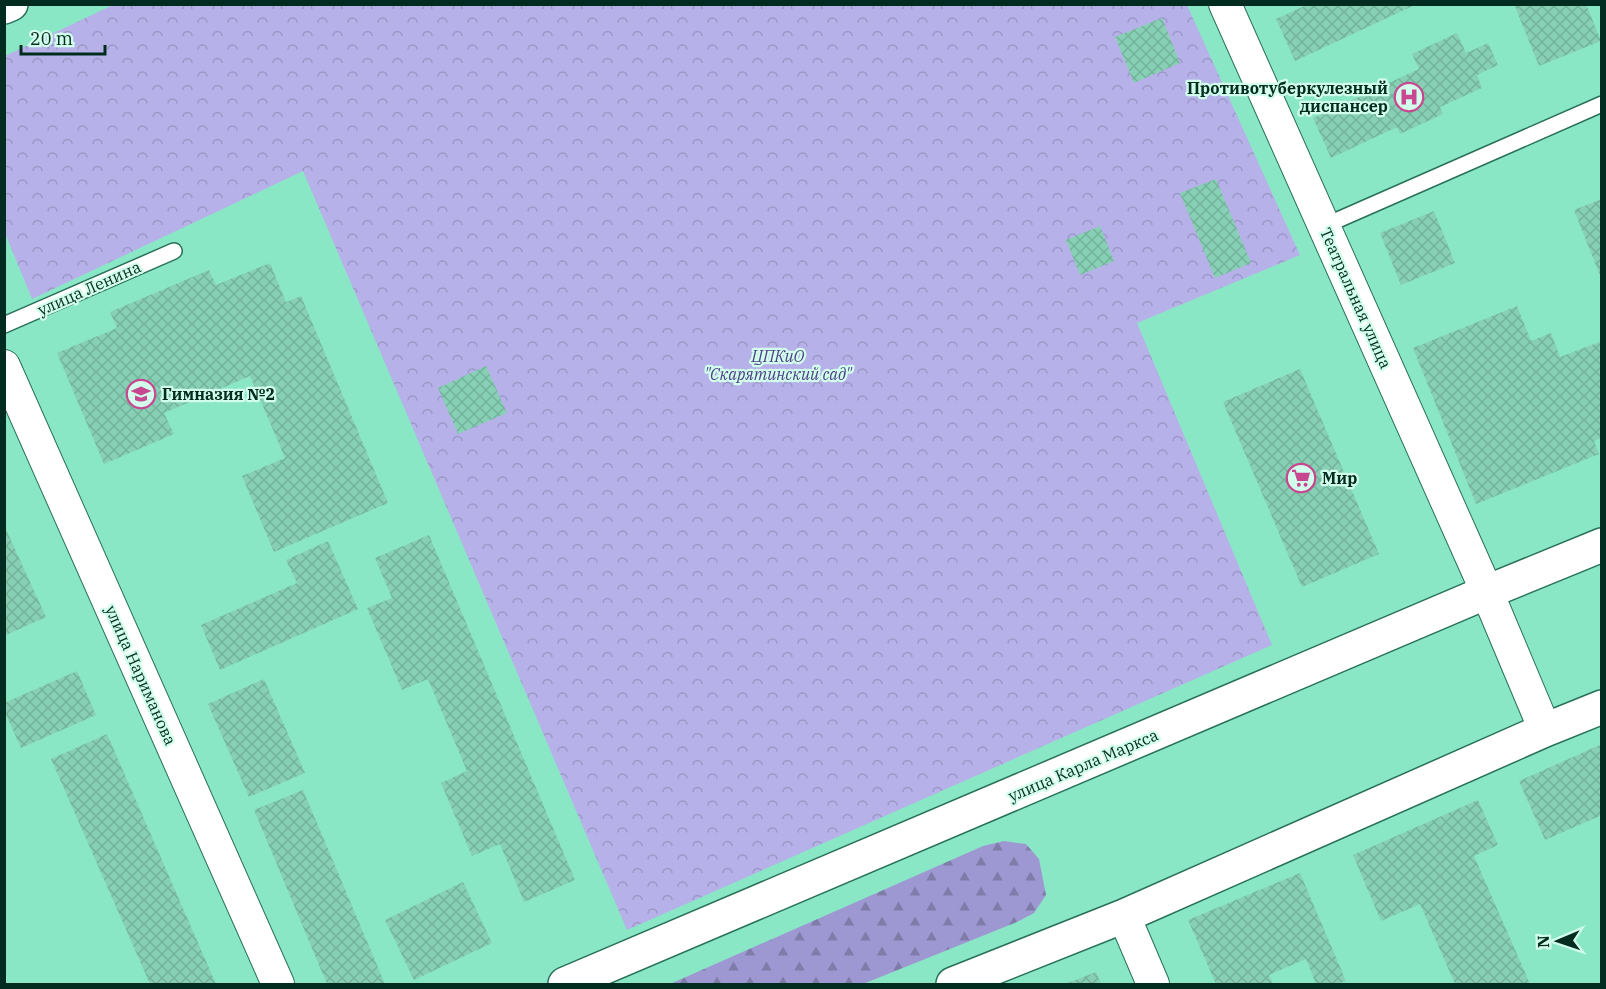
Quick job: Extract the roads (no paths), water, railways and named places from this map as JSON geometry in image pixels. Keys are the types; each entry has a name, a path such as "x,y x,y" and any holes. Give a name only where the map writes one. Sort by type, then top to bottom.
{"main road":[{"path":"4,7 10,4"},
{"name":"улица Карла Маркса","path":"565,984 1487,591 1602,545"},
{"path":"953,984 1124,916 1602,707"}],"street":[{"name":"Театральная улица","path":"1225,4 1487,591 1545,730"},
{"name":"улица Нариманова","path":"4,366 278,984"},
{"path":"1124,916 1153,984"}],"lane":[{"path":"1324,226 1602,104"},
{"name":"улица Ленина","path":"4,325 174,251"}],"place":[{"name":"Противотуберкулезный диспансер","path":"1409,97"},
{"name":"Гимназия №2","path":"141,394"},
{"name":"Мир","path":"1301,478"}],"park label":[{"name":"ЦПКиО \"Скарятинский сад\"","path":"778,365"}]}
